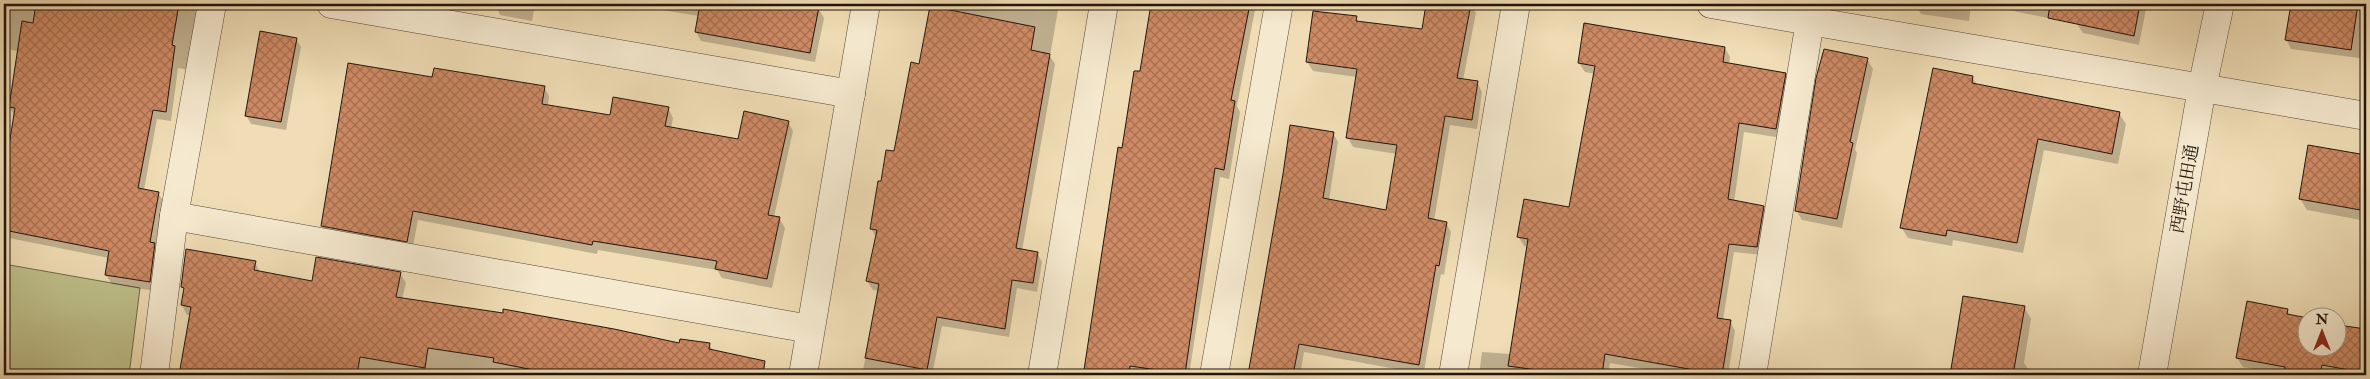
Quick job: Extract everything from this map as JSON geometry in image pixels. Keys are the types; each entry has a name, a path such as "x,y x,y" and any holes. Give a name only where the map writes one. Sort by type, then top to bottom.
{"street":[{"path":"154,375 174,216 212,4"},
{"path":"331,4 851,94"},
{"path":"803,375 866,4"},
{"path":"1042,375 1104,4"},
{"path":"1214,375 1279,4"},
{"path":"1453,375 1516,4"},
{"path":"1710,4 2366,116"},
{"name":"西野屯田通","path":"2152,375 2202,88 2220,4"},
{"path":"1752,375 1810,21"},
{"path":"174,216 810,329"}],"green space":[{"path":"4,264 140,288 129,375 4,375"}],"building":[{"path":"36,4 179,4 172,45 175,46 166,112 153,110 138,188 159,192 150,242 155,243 150,282 105,275 109,251 4,230 4,176 15,108 9,107 22,21 33,23"},
{"path":"700,4 800,4 819,7 810,53 695,32"},
{"path":"1151,4 1250,4 1231,100 1235,101 1224,170 1215,168 1185,374 1130,366 1129,375 1116,375 1084,370 1118,147 1122,148 1134,71 1140,71"},
{"path":"1426,4 1471,4 1457,78 1478,81 1472,120 1445,116 1428,218 1447,222 1439,266 1436,265 1419,365 1299,344 1293,375 1248,375 1290,125 1334,132 1323,198 1386,210 1397,145 1346,138 1357,69 1306,62 1313,11 1357,16 1356,21 1422,29"},
{"path":"2050,4 2140,4 2134,36 2048,18"},
{"path":"2291,4 2358,4 2351,50 2285,40"},
{"path":"930,6 1035,27 1031,50 1050,54 1016,248 1038,252 1033,283 1012,280 1005,329 937,317 927,370 865,358 879,284 866,281 877,230 870,229 878,181 881,181 886,150 894,151 911,62 919,64"},
{"path":"1584,23 1725,47 1723,62 1786,73 1776,129 1739,123 1728,199 1764,206 1757,247 1729,244 1717,318 1731,320 1722,375 1605,354 1602,375 1543,375 1544,371 1508,366 1528,239 1517,237 1524,199 1569,207 1595,66 1578,63"},
{"path":"260,31 297,38 281,122 245,116"},
{"path":"1824,49 1868,58 1850,142 1853,143 1837,219 1795,211 1816,78"},
{"path":"348,63 432,77 434,68 545,86 542,104 610,115 613,97 669,107 665,126 738,139 744,111 789,121 768,215 780,217 767,279 715,269 717,261 593,241 592,245 413,211 407,242 321,226"},
{"path":"1933,68 1973,76 1972,83 2120,112 2112,154 2038,139 2017,243 1947,230 1946,236 1900,228"},
{"path":"2308,145 2366,155 2366,211 2299,199"},
{"path":"186,249 256,261 254,270 312,281 316,257 401,272 396,297 503,313 503,309 679,343 680,339 710,343 709,349 765,361 763,375 559,375 493,362 494,358 428,348 425,368 360,357 357,375 179,375 191,307 181,305 184,288 181,287"},
{"path":"1963,296 2025,306 2013,375 1950,375"},
{"path":"2247,301 2288,309 2287,314 2298,316 2298,356 2348,356 2348,326 2366,329 2366,373 2322,365 2320,375 2308,375 2285,371 2285,367 2236,358"}]}
